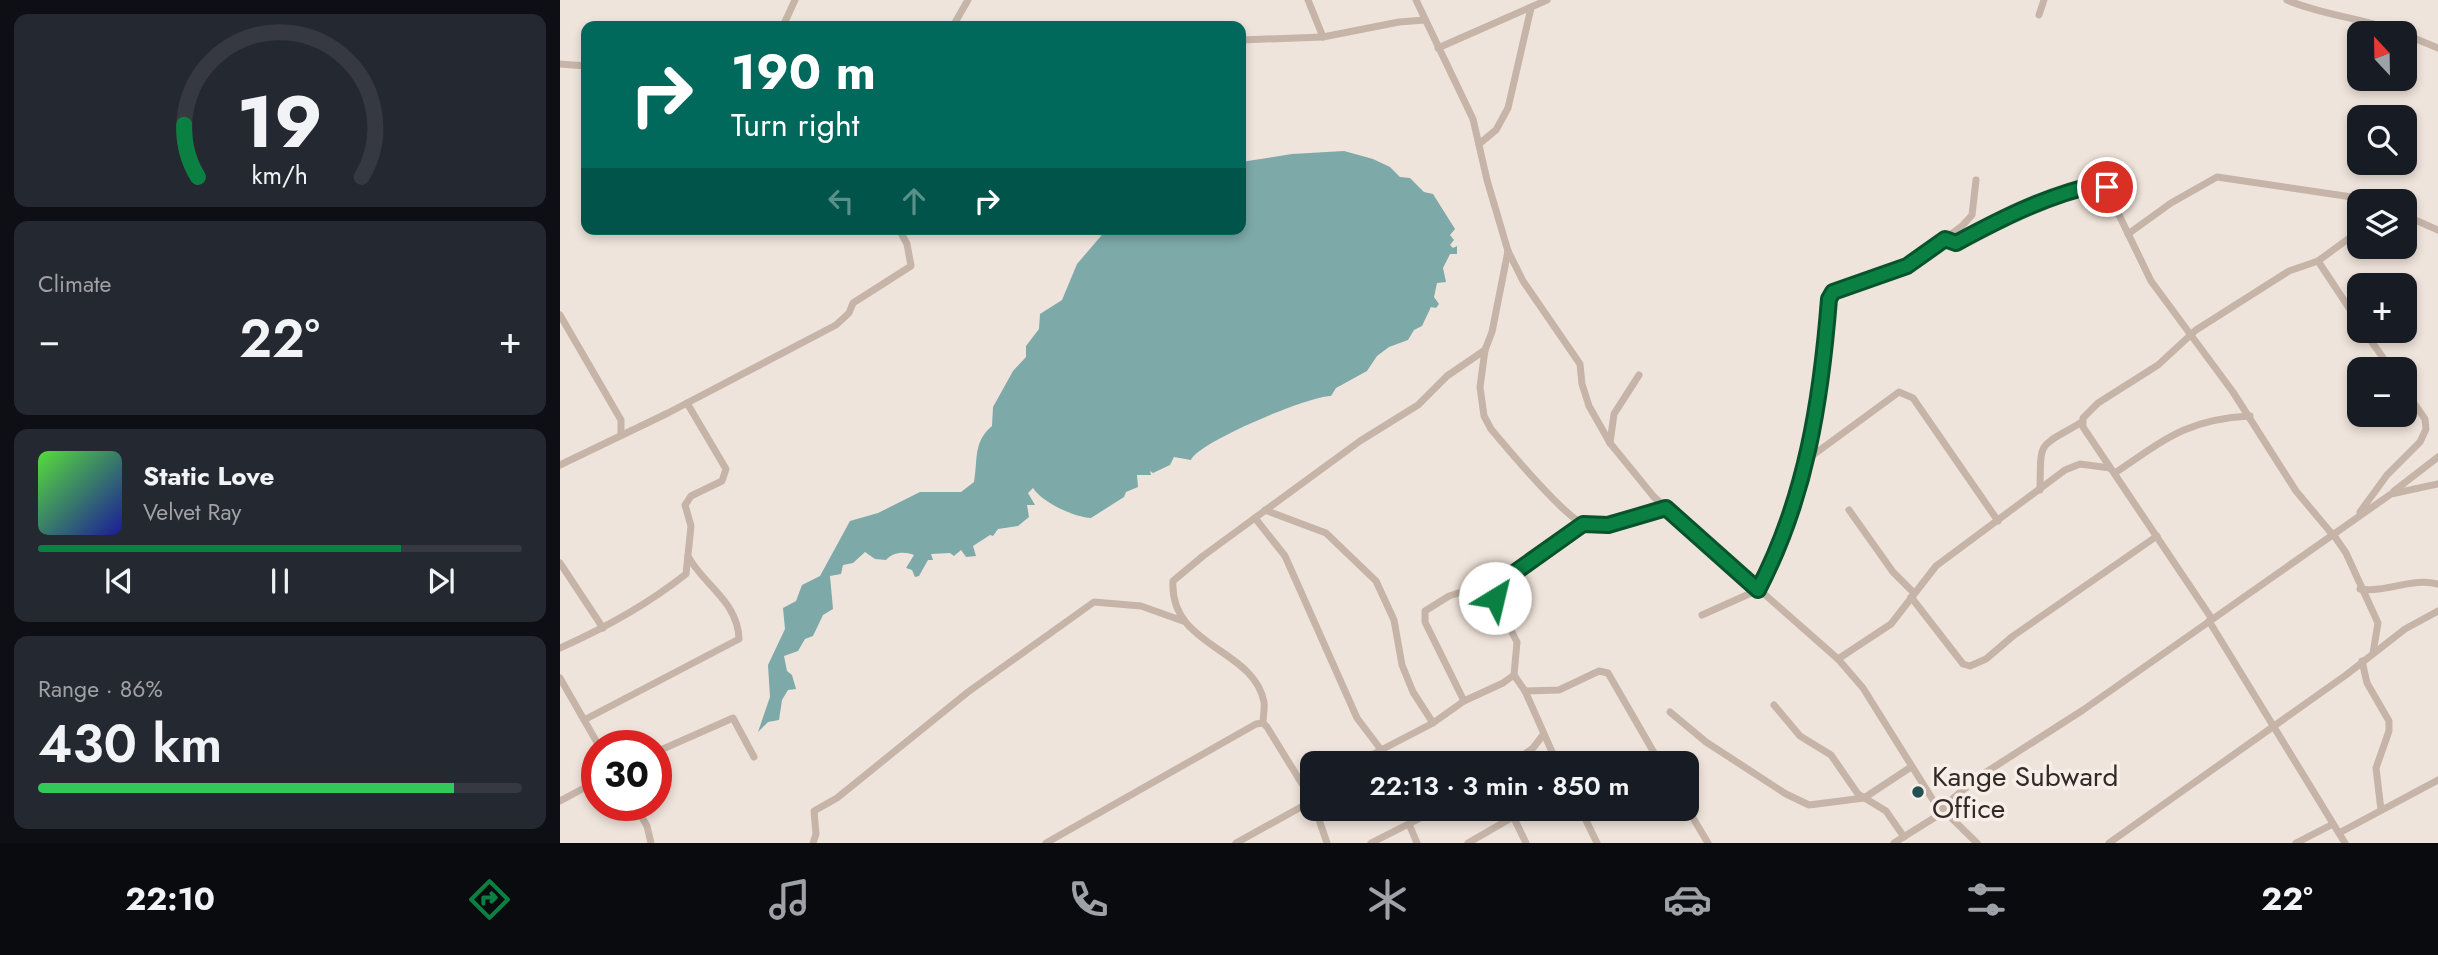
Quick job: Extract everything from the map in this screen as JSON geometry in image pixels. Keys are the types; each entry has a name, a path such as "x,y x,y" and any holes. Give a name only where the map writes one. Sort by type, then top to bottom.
{"street":[{"path":"785,21 795,0"},
{"path":"956,21 968,0"},
{"path":"1308,0 1324,37"},
{"path":"1416,0 1473,119 1508,251 1523,281 1580,364 1581,384 1610,443 1666,508 1838,659 1863,688 1911,767 1944,809 1977,843"},
{"path":"1438,48 1547,0"},
{"path":"2039,15 2044,0"},
{"path":"2287,0 2313,11 2362,21"},
{"path":"1479,144 1496,130 1508,108 1531,8"},
{"path":"1246,40 1324,37 1425,20"},
{"path":"2417,40 2438,48"},
{"path":"560,64 581,66"},
{"path":"2128,234 2171,203 2217,177 2347,196"},
{"path":"1702,615 1758,590 1783,536 1809,458 1821,390 1829,299 1833,292 1907,266 1945,239 1970,219 1976,180"},
{"path":"1945,239 1956,243 2012,212 2045,198 2102,183 2107,187 2151,281 2249,416 2296,491 2346,553 2360,589 2378,623 2373,653"},
{"path":"2417,221 2438,230"},
{"path":"560,464 687,403 836,325 849,313 853,303 911,266 907,244 902,235"},
{"path":"2040,490 2039,453 2043,445 2082,422 2091,408 2158,365 2190,335 2290,271 2318,261 2347,239"},
{"path":"1508,251 1492,332 1485,350 1480,387 1484,416 1491,429 1557,503 1583,524 1608,525 1666,508"},
{"path":"2318,261 2347,305"},
{"path":"560,315 621,420 621,434"},
{"path":"1183,621 1172,590 1173,581 1360,441 1418,405 1447,376 1485,350"},
{"path":"1610,443 1614,414 1639,375"},
{"path":"1809,458 1899,392 1907,393 1998,522"},
{"path":"560,648 603,628 666,590 686,573 691,526 685,505 691,496 722,481 726,469 687,403"},
{"path":"2356,518 2387,474 2420,442 2426,429 2424,419 2417,408"},
{"path":"1838,659 1891,624 1905,610 1912,594 1936,566 2065,470 2080,464 2112,471 2187,427 2221,418 2249,416"},
{"path":"2082,422 2211,620 2345,843"},
{"path":"1894,843 1944,809 1977,778 2083,710 2391,494 2438,457"},
{"path":"2391,494 2438,484"},
{"path":"1265,510 1326,533 1376,581 1394,620 1402,665 1413,692 1433,723"},
{"path":"1849,510 1963,664 1970,666 1986,659 2013,636 2157,536"},
{"path":"1255,518 1285,556 1357,718 1382,751 1433,723 1464,701 1514,675"},
{"path":"1551,751 1525,691 1514,675 1517,642 1495,598 1497,585 1583,524"},
{"path":"584,720 739,639 739,626 726,604 713,583 695,569 688,555"},
{"path":"560,563 603,628"},
{"path":"2360,589 2386,590 2418,582 2438,584"},
{"path":"1464,701 1425,622 1425,611 1449,596 1476,588 1495,598"},
{"path":"813,843 816,834 814,811 837,798 968,692 1094,602 1141,606 1183,621 1216,651 1251,676 1264,701 1263,723 1299,779"},
{"path":"2109,843 2405,629 2438,611"},
{"path":"2362,661 2367,683 2389,721 2389,731 2376,768 2381,810"},
{"path":"1525,691 1559,690 1599,671 1608,673 1653,751"},
{"path":"560,678 590,730"},
{"path":"1774,705 1800,736 1830,755 1844,777 1864,798 1886,811 1904,837"},
{"path":"1670,712 1706,743 1786,794 1809,804 1864,798 1911,767"},
{"path":"672,745 733,718 754,757"},
{"path":"1046,843 1252,726 1263,723"},
{"path":"1529,751 1543,735"},
{"path":"2339,833 2438,780"},
{"path":"560,801 581,790"},
{"path":"1236,843 1300,808"},
{"path":"644,821 651,843"},
{"path":"1319,821 1327,843"},
{"path":"1371,843 1415,821"},
{"path":"1468,843 1506,821"},
{"path":"1515,821 1526,843"},
{"path":"1586,821 1597,843"},
{"path":"1695,821 1709,843"},
{"path":"1409,824 1417,843"},
{"path":"2296,843 2333,824"}],"water":[{"path":"1344,151 1373,159 1390,167 1400,177 1410,178 1424,192 1433,194 1455,229 1450,235 1454,240 1450,245 1453,248 1457,246 1457,254 1450,254 1443,268 1446,282 1437,283 1434,297 1439,304 1436,308 1431,307 1422,326 1414,330 1408,340 1389,347 1377,356 1367,371 1336,388 1331,396 1300,404 1232,432 1198,452 1191,460 1174,457 1170,465 1153,473 1150,471 1151,475 1137,475 1138,487 1126,492 1124,497 1091,518 1059,508 1033,488 1028,493 1035,505 1027,505 1029,517 1018,526 998,529 993,536 990,535 973,546 976,556 966,557 961,550 954,556 950,553 931,554 933,560 928,560 919,576 915,577 912,570 906,568 914,555 906,553 895,554 886,560 875,559 865,552 853,563 843,565 841,574 830,576 833,609 823,615 813,636 805,639 798,651 784,656 787,671 792,675 796,689 788,690 782,700 779,720 768,722 758,732 770,697 768,665 785,629 783,608 796,601 802,585 820,576 850,521 878,513 920,492 961,492 974,482 977,451 982,438 992,426 993,407 1013,371 1026,357 1026,346 1039,329 1040,314 1062,300 1077,264 1102,235 1246,235 1246,161 1292,154"}],"place":[{"name":"Kange Subward Office","path":"1918,792"}],"route":[{"path":"1495,598 1497,585 1583,524 1608,525 1666,508 1758,590 1775,557 1809,458 1821,390 1829,299 1833,292 1887,275 1907,266 1945,239 1956,243 2012,212 2045,198 2102,183 2107,187"}]}
